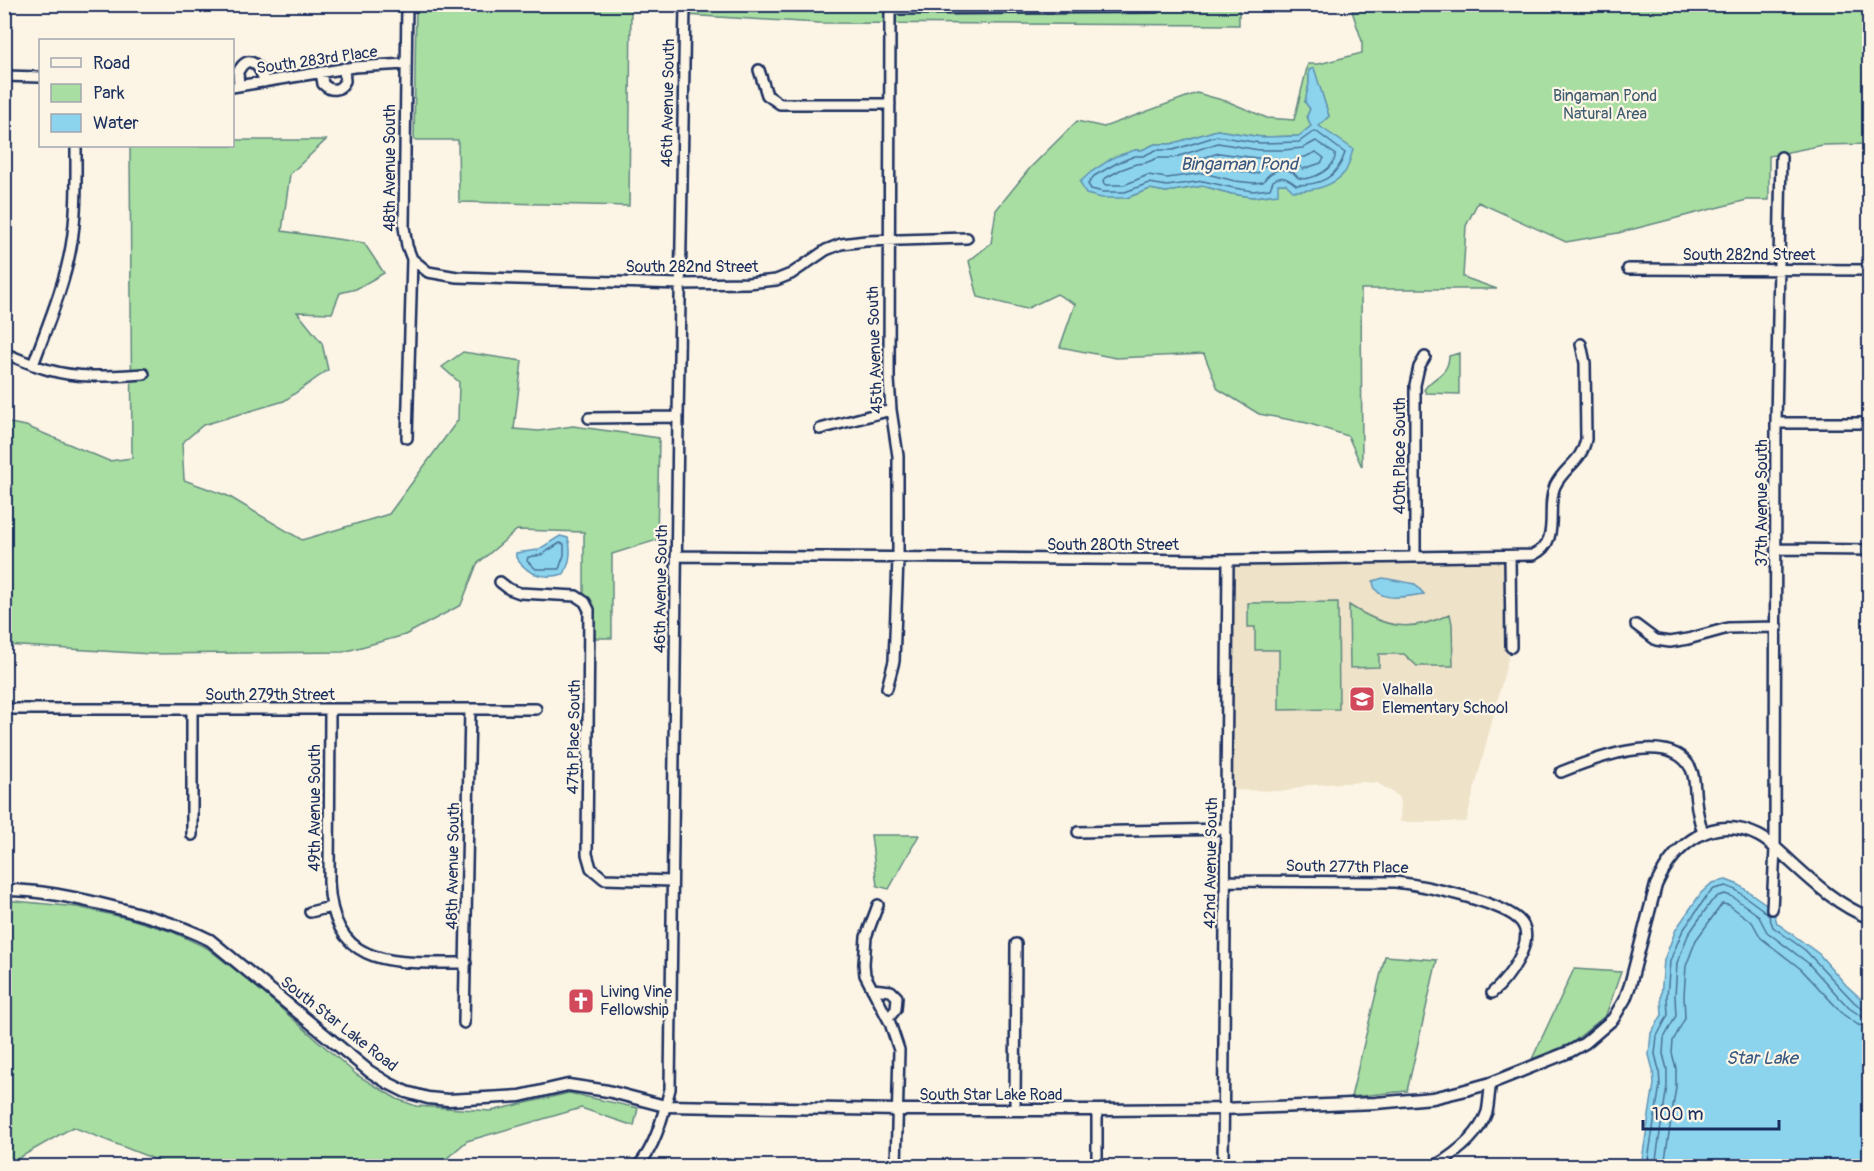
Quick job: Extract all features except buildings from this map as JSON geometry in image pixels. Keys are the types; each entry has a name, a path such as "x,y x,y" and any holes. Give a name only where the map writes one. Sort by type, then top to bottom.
{"street":[{"name":"48th Avenue South","path":"406,4 404,227 412,259 407,438"},
{"name":"46th Avenue South","path":"638,1167 648,1152 670,1089 685,5"},
{"path":"1273,6 1288,5"},
{"name":"45th Avenue South","path":"887,688 894,661 898,559 898,456 891,410 888,240 890,9 1156,7"},
{"path":"236,87 238,72 243,64 248,63 260,68 264,82"},
{"name":"South 283rd Place","path":"236,87 344,68 406,64"},
{"path":"321,72 323,84 335,90 340,88 345,81 344,68"},
{"path":"759,69 767,95 780,104 890,104"},
{"path":"4,76 39,77"},
{"path":"33,365 69,256 75,211 76,147"},
{"name":"37th Avenue South","path":"1772,909 1775,848 1776,423 1781,157"},
{"name":"South 282nd Street","path":"412,259 428,272 449,277 680,284 748,283 776,279 791,274 826,250 841,244 967,238"},
{"name":"South 282nd Street","path":"1628,269 1869,270"},
{"name":"South 280th Street","path":"676,556 1227,560 1533,555 1546,545 1551,533 1552,500 1555,486 1584,449 1585,363 1581,344"},
{"path":"4,353 33,365 65,374 94,377 144,374"},
{"name":"40th Place South","path":"1415,557 1415,385 1419,367 1425,357"},
{"path":"820,429 891,410"},
{"path":"589,418 678,417"},
{"path":"1776,423 1869,423"},
{"path":"1777,549 1869,550"},
{"path":"1510,556 1511,647"},
{"name":"42nd Avenue South","path":"1222,1167 1227,560"},
{"name":"47th Place South","path":"500,582 520,594 576,596 585,602 590,617 587,855 593,872 604,879 672,881"},
{"path":"1636,626 1656,640 1670,642 1728,628 1777,627"},
{"name":"South 279th Street","path":"4,709 536,709"},
{"name":"48th Avenue South","path":"464,1023 470,709"},
{"path":"192,710 192,835"},
{"name":"49th Avenue South","path":"330,710 329,855 331,907 337,923 346,938 364,952 386,960 466,963"},
{"path":"1562,772 1594,759 1624,751 1656,750 1672,754 1686,762 1693,775 1696,808 1702,833 1718,830 1744,831 1760,836 1827,894 1869,918"},
{"path":"1078,831 1226,829"},
{"name":"South Star Lake Road","path":"4,890 32,890 54,894 153,916 182,926 210,940 369,1071 406,1092 428,1098 520,1096 568,1085 608,1090 665,1106 898,1110 1222,1109 1433,1098 1491,1083 1569,1052 1585,1043 1613,1019 1625,999 1660,875 1674,853 1702,833"},
{"name":"South 277th Place","path":"1226,881 1395,882 1423,885 1496,907 1520,920 1526,937 1524,947 1503,982 1492,993"},
{"path":"878,905 869,925 864,950 865,975 888,1019 899,1050 896,1167"},
{"path":"310,912 331,907"},
{"path":"1015,1109 1016,944"},
{"path":"872,989 891,991 897,997 896,1009 888,1019"},
{"path":"1435,1167 1468,1140 1478,1127 1486,1112 1491,1083"},
{"path":"1097,1110 1097,1167"}],"shaded area":[{"name":"Valhalla Elementary School","path":"1510,556 1511,647 1466,822 1400,822 1401,801 1397,795 1377,783 1308,785 1287,791 1227,790 1228,560"}],"green space":[{"path":"685,4 1239,4 1239,25 819,23 685,15"},
{"name":"Bingaman Pond Natural Area","path":"1696,4 1869,5 1869,144 1823,145 1769,156 1769,200 1747,200 1618,233 1566,242 1478,202 1466,226 1463,277 1497,289 1361,289 1362,467 1348,436 1307,423 1259,414 1218,389 1204,354 1116,358 1060,347 1075,304 1057,294 1026,309 978,297 969,261 991,243 996,210 1030,168 1077,121 1104,127 1197,93 1229,102 1267,118 1294,120 1308,64 1319,64 1362,53 1362,41 1352,11","holes":["1314,69 1329,116 1318,126 1286,184 1277,184 1270,195 1253,197 1203,186 1166,192 1150,189 1126,198 1135,150 1142,150 1155,144 1171,144 1217,130 1261,137 1299,136 1311,126 1307,116 1310,109 1305,102 1309,70"]},
{"path":"416,5 631,5 629,206 459,202 458,140 414,140"},
{"path":"234,140 326,140 290,174 282,231 364,243 384,273 356,289 340,293 332,313 297,312 322,343 328,370 284,401 203,425 182,443 184,480 228,496 302,540 389,514 458,420 459,382 442,367 463,352 522,361 514,429 539,431 573,426 659,438 657,540 612,554 612,638 594,638 593,609 584,594 584,532 517,530 477,564 461,605 405,635 343,652 151,654 5,645 4,422 26,426 109,461 132,458 130,147 234,147"},
{"path":"1459,353 1459,394 1426,393 1424,390 1428,385 1446,368 1449,356"},
{"path":"1338,602 1339,709 1279,710 1279,650 1255,650 1255,627 1248,627 1248,603"},
{"path":"1349,605 1374,619 1398,625 1423,624 1450,614 1453,666 1417,666 1404,654 1379,654 1379,667 1350,668"},
{"path":"871,835 919,835 889,889 877,886"},
{"path":"5,900 77,907 127,918 173,932 207,948 252,983 357,1075 397,1099 416,1106 491,1111 569,1093 638,1108 634,1126 581,1108 467,1141 438,1166 172,1166 73,1127 5,1166"},
{"path":"1385,956 1437,960 1407,1091 1351,1097"},
{"path":"1574,969 1621,972 1606,1015 1572,1043 1532,1059"}],"water":[{"name":"Bingaman Pond","path":"1314,68 1329,116 1319,126 1353,149 1345,172 1334,181 1321,187 1300,191 1293,191 1286,184 1278,184 1278,194 1253,197 1203,186 1166,192 1150,189 1126,198 1102,198 1086,194 1080,182 1091,172 1114,157 1155,144 1171,144 1217,130 1261,137 1299,136 1311,126 1307,116 1310,109 1305,102 1309,70"},
{"path":"560,536 568,538 570,547 569,561 564,574 547,576 536,574 526,569 516,558 516,553 538,550"},
{"path":"1383,578 1415,584 1424,594 1386,596 1375,589 1373,581"},
{"name":"Star Lake","path":"1726,880 1739,885 1766,904 1774,913 1777,923 1819,954 1846,985 1869,1006 1869,1166 1641,1166 1654,1084 1649,1055 1651,1033 1662,1015 1664,960 1676,929 1701,893 1712,883"}],"place":[{"name":"Valhalla Elementary School","path":"1362,699"},
{"name":"Living Vine Fellowship","path":"581,1001"}]}
